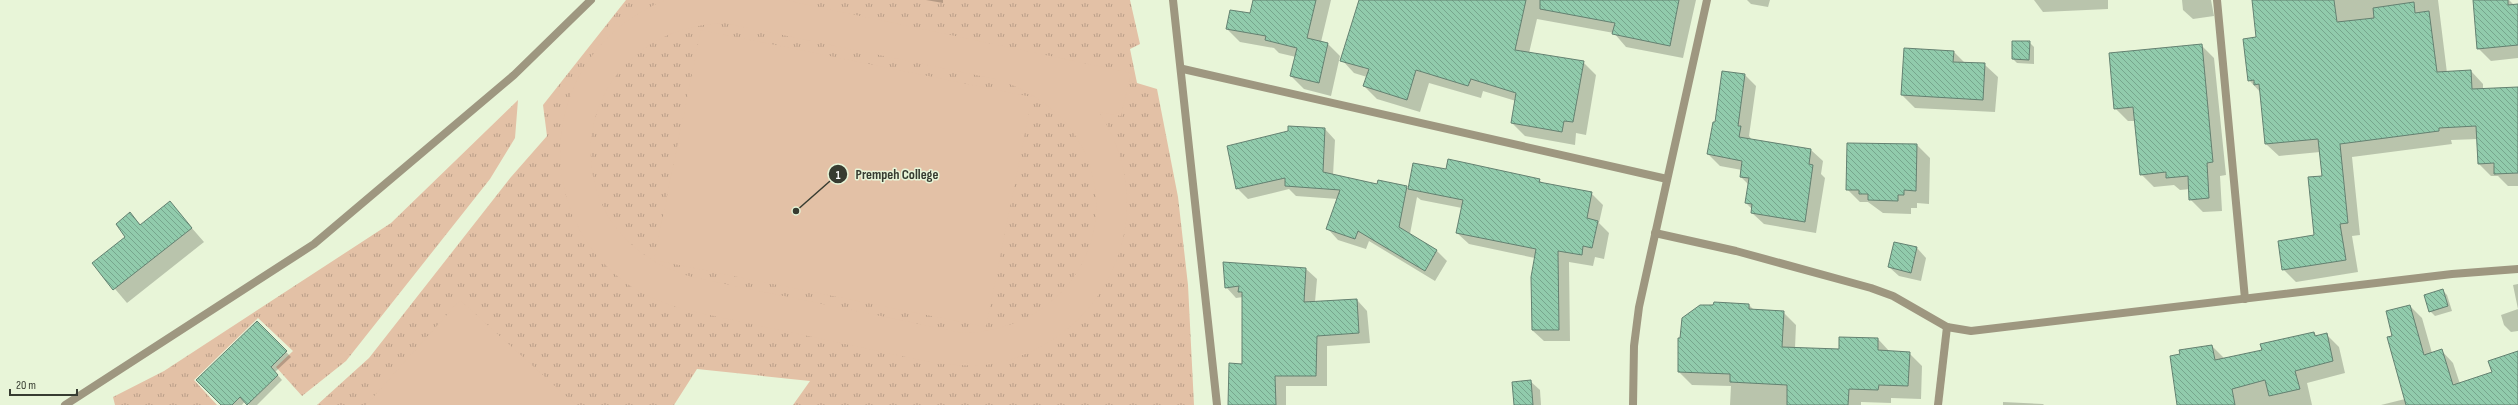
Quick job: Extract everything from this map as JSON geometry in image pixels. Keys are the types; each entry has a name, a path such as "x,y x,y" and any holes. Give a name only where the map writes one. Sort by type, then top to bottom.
{"street":[{"path":"65,405 314,244 514,75 592,0"},
{"path":"1173,0 1183,69 1217,405"},
{"path":"1633,405 1634,346 1639,307 1707,0"},
{"path":"2217,0 2245,299"},
{"path":"1183,69 1667,179"},
{"path":"1655,233 1736,251 1872,288 1893,296 1947,326 1971,331 1999,329 2452,274 2518,269"},
{"path":"1938,405 1947,326"}],"green space":[{"path":"626,0 1130,0 1140,44 1130,49 1137,83 1157,89 1178,197 1188,285 1194,405 793,405 810,381 697,369 674,405 317,405 369,358 511,177 547,136 543,105"},
{"path":"666,0 785,0 1131,73 1121,116 1099,112 1117,148 1126,185 1126,222 1118,257 1102,290 1078,319 1048,342 1003,362 973,366 934,363 686,310 667,304 640,292 616,275 587,241 568,204 561,164 563,123 575,85 597,50 627,21","holes":["724,23 995,79 1044,103 1076,137 1093,178 1095,221 1083,262 1056,297 1016,322 963,333 692,277 643,254 611,220 594,179 592,136 604,95 631,59 671,34"]},
{"path":"701,30 1032,97 986,327 654,260"},
{"path":"518,100 515,138 490,179 346,361 302,396 276,367 293,351 258,318 194,380 217,405 115,405 113,397 164,371 391,223"},
{"path":"460,300 576,405 366,405"}],"building":[{"path":"1253,0 1316,0 1307,38 1328,43 1319,83 1290,76 1297,48 1265,40 1266,36 1226,29 1230,10 1250,13"},
{"path":"1359,0 1526,0 1515,50 1584,61 1573,122 1564,121 1562,132 1511,123 1516,93 1471,79 1468,86 1416,70 1407,100 1363,86 1369,69 1340,61"},
{"path":"1540,0 1679,0 1670,46 1612,34 1615,23 1540,9"},
{"path":"2252,0 2334,0 2337,22 2374,18 2373,8 2414,2 2415,13 2429,11 2437,72 2471,70 2472,89 2518,87 2518,173 2494,174 2494,163 2478,164 2476,126 2439,128 2439,131 2340,144 2348,223 2340,224 2346,260 2282,270 2278,241 2314,235 2308,177 2322,176 2318,139 2265,144 2259,84 2254,85 2254,80 2248,81 2243,39 2256,37"},
{"path":"2473,0 2508,0 2508,5 2518,4 2518,45 2477,49"},
{"path":"2012,41 2030,41 2029,60 2012,59"},
{"path":"2202,44 2213,162 2207,163 2209,198 2189,200 2188,176 2166,178 2166,172 2140,175 2133,107 2114,109 2109,53"},
{"path":"1904,48 1954,51 1953,62 1985,63 1983,100 1901,95"},
{"path":"1722,71 1745,74 1738,126 1741,126 1739,137 1811,149 1809,164 1813,165 1805,222 1751,213 1752,204 1745,203 1749,178 1740,177 1742,161 1707,154 1713,122 1715,122"},
{"path":"1288,126 1325,128 1323,172 1377,184 1378,180 1407,186 1399,227 1437,250 1425,271 1358,231 1355,239 1326,229 1340,190 1285,186 1285,178 1236,189 1227,146 1288,131"},
{"path":"1847,143 1917,144 1916,191 1904,190 1904,195 1898,195 1898,201 1868,200 1868,194 1859,194 1859,190 1846,190"},
{"path":"1448,159 1540,179 1539,182 1592,192 1587,218 1598,221 1592,248 1583,246 1582,255 1558,251 1559,330 1532,330 1531,277 1536,249 1456,233 1463,200 1408,189 1413,163 1446,169"},
{"path":"170,201 192,228 113,290 92,263 125,237 116,224 130,212 140,225"},
{"path":"1894,242 1917,247 1911,273 1888,267"},
{"path":"1223,262 1306,268 1304,302 1357,299 1359,333 1317,336 1316,376 1275,376 1276,405 1228,405 1229,363 1242,364 1242,292 1238,292 1239,286 1225,288"},
{"path":"2443,289 2448,306 2429,312 2424,295"},
{"path":"1714,302 1749,304 1749,309 1784,311 1782,347 1839,349 1839,337 1878,338 1878,350 1910,352 1908,386 1879,385 1878,390 1849,389 1848,405 1787,405 1787,385 1730,382 1730,374 1678,372 1678,338 1680,338 1682,318 1700,305 1713,305"},
{"path":"2410,305 2424,355 2442,349 2453,385 2492,372 2488,361 2518,351 2518,405 2406,405 2387,337 2392,336 2386,311"},
{"path":"257,321 287,351 271,367 278,375 247,405 240,397 232,405 221,405 196,380"},
{"path":"2314,332 2315,336 2327,333 2333,361 2295,371 2300,389 2269,396 2265,380 2232,389 2235,405 2177,405 2170,356 2180,354 2179,350 2212,345 2215,360 2262,350 2260,344"},
{"path":"1531,380 1533,405 1514,405 1512,382"}],"place":[{"name":"Prempeh College","path":"796,211"}]}
